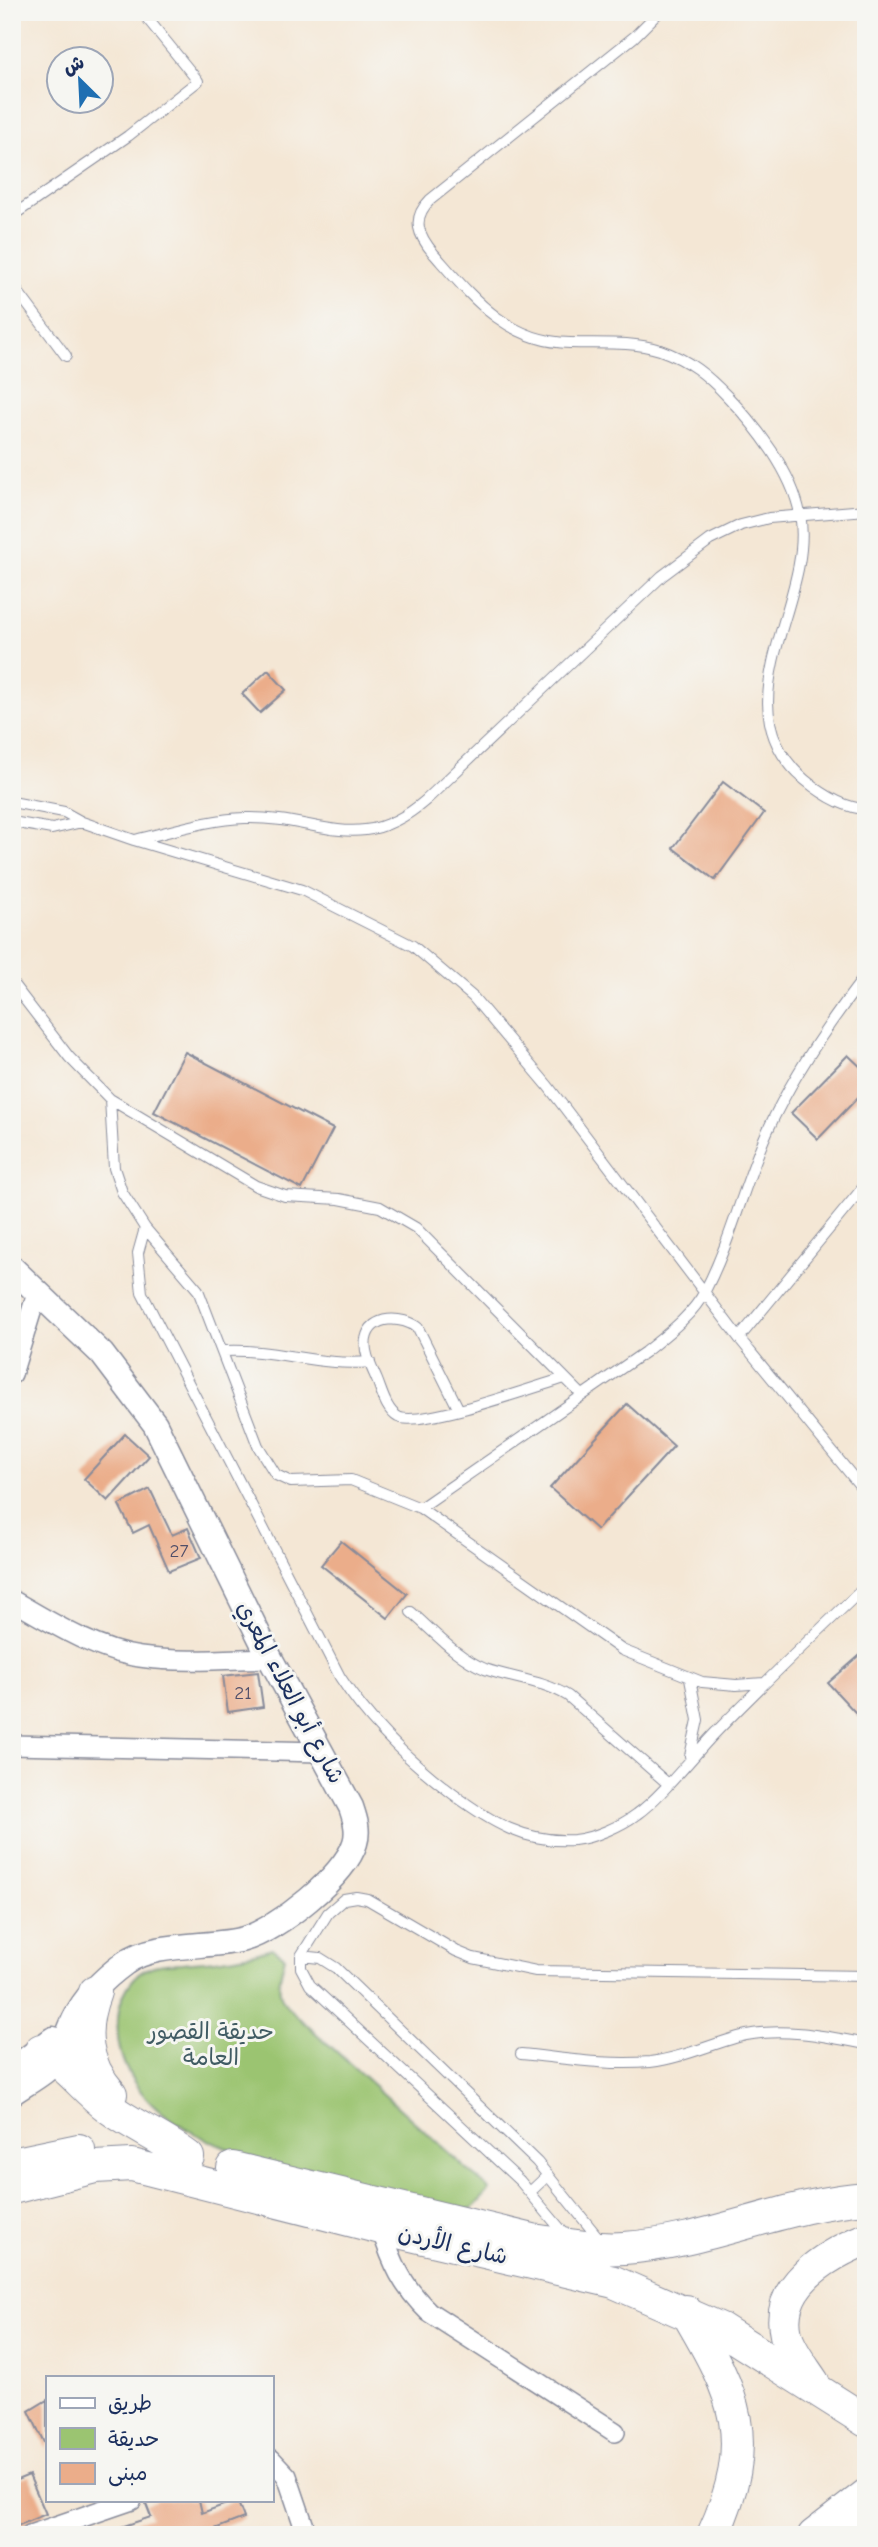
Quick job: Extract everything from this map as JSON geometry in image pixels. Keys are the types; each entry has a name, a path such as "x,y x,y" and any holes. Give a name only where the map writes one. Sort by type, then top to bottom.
{"highway":[{"path":"95,1992 86,2016 87,2050 103,2085 131,2120"},
{"path":"49,2055 102,2102 188,2157"},
{"name":"شارع الأردن","path":"12,2164 105,2145 188,2157 533,2240 575,2246 656,2244 704,2235 818,2204 866,2198"},
{"name":"شارع الأردن","path":"12,2188 95,2167 132,2165 382,2228 614,2281 686,2311 754,2347 866,2421"},
{"path":"816,2388 786,2336 786,2303 797,2285 813,2268 844,2248 866,2239"},
{"path":"686,2311 716,2363 734,2408 738,2430 733,2481 713,2535"}],"main road":[{"path":"813,2535 866,2494"},
{"path":"861,2535 866,2531"}],"street":[{"name":"شارع أبو العلاء المعري","path":"12,1268 102,1354 155,1424 270,1658 352,1807 357,1827 347,1858 330,1880 256,1935 215,1944 164,1949 128,1960 95,1992 49,2055 12,2093"},
{"path":"12,1374 38,1290"},
{"path":"13,1601 104,1647 138,1657 180,1660 270,1658"},
{"path":"12,1745 320,1752"},
{"path":"12,2070 49,2055"},
{"path":"382,2228 398,2277 410,2294 429,2312 615,2432"},
{"path":"273,2461 287,2476 307,2535"},
{"path":"30,2535 126,2502"}],"lane":[{"path":"12,216 128,136 198,81 142,12"},
{"path":"659,12 634,37 430,200 418,219 418,230 423,241 484,309 519,332 545,341 601,342 656,349 685,359 706,373 732,400 775,459 800,514 795,576 771,666 767,703 775,739 795,771 823,795 866,809"},
{"path":"12,284 66,356"},
{"path":"134,840 242,818 274,819 350,833 371,832 392,824 426,800 662,576 686,557 741,525 800,514 866,510"},
{"path":"12,802 64,812 82,822 134,840 302,890 413,946 473,997 548,1086 739,1338 866,1493"},
{"path":"12,822 62,829 82,822"},
{"path":"420,1508 645,1352 674,1328 705,1293 757,1155 780,1105 799,1069 866,975"},
{"path":"12,983 69,1057 110,1099 274,1194 339,1199 380,1207 400,1217 430,1242 581,1394"},
{"path":"110,1099 114,1168 122,1192 145,1228 198,1290 224,1351 258,1446 276,1475 291,1482 351,1480 420,1508 595,1633 639,1658 690,1679 715,1685 764,1683"},
{"path":"739,1338 866,1184"},
{"path":"145,1228 138,1253 142,1293 340,1677 361,1711 432,1779 482,1815 523,1836 576,1840 607,1830 638,1814 764,1683 866,1586"},
{"path":"459,1410 418,1328 408,1320 395,1318 373,1327 366,1336 365,1348 370,1362 389,1409 397,1416 408,1419 459,1410 565,1378"},
{"path":"224,1351 268,1352 331,1364 370,1362"},
{"path":"411,1612 482,1668 553,1687 568,1696 667,1783"},
{"path":"689,1760 698,1720 690,1679"},
{"path":"575,2246 530,2192 320,1996 304,1976 301,1956 334,1906 356,1897 377,1904 456,1951 473,1958 536,1971 866,1976"},
{"path":"301,1956 320,1958 336,1968 548,2175 606,2246"},
{"path":"521,2054 602,2062 648,2062 692,2054 738,2037 776,2032 866,2044"},
{"path":"530,2192 548,2175"}],"green space":[{"name":"حديقة القصور العامة","path":"272,1948 285,1957 280,1990 288,2008 490,2190 473,2208 452,2215 298,2172 225,2148 190,2131 160,2110 136,2085 121,2054 118,2017 124,1994 132,1981 144,1970 158,1965 228,1958"}],"building":[{"path":"268,670 286,690 260,713 242,694"},
{"path":"723,782 764,813 715,880 673,848"},
{"path":"185,1052 333,1129 302,1189 154,1112"},
{"path":"848,1055 866,1072 866,1089 818,1139 791,1113"},
{"path":"627,1404 674,1446 597,1530 550,1488"},
{"path":"125,1434 149,1456 108,1501 84,1479"},
{"path":"150,1489 172,1535 188,1528 201,1558 169,1571 149,1525 133,1533 119,1505"},
{"path":"341,1541 407,1594 388,1618 321,1565"},
{"path":"866,1650 866,1724 828,1683"},
{"path":"258,1672 263,1707 228,1712 223,1676"},
{"path":"46,2401 46,2447 29,2411"},
{"path":"29,2475 46,2514 12,2528 12,2482"},
{"path":"199,2502 202,2513 238,2502 244,2518 199,2535 106,2535 106,2532 151,2517 146,2504"}]}
